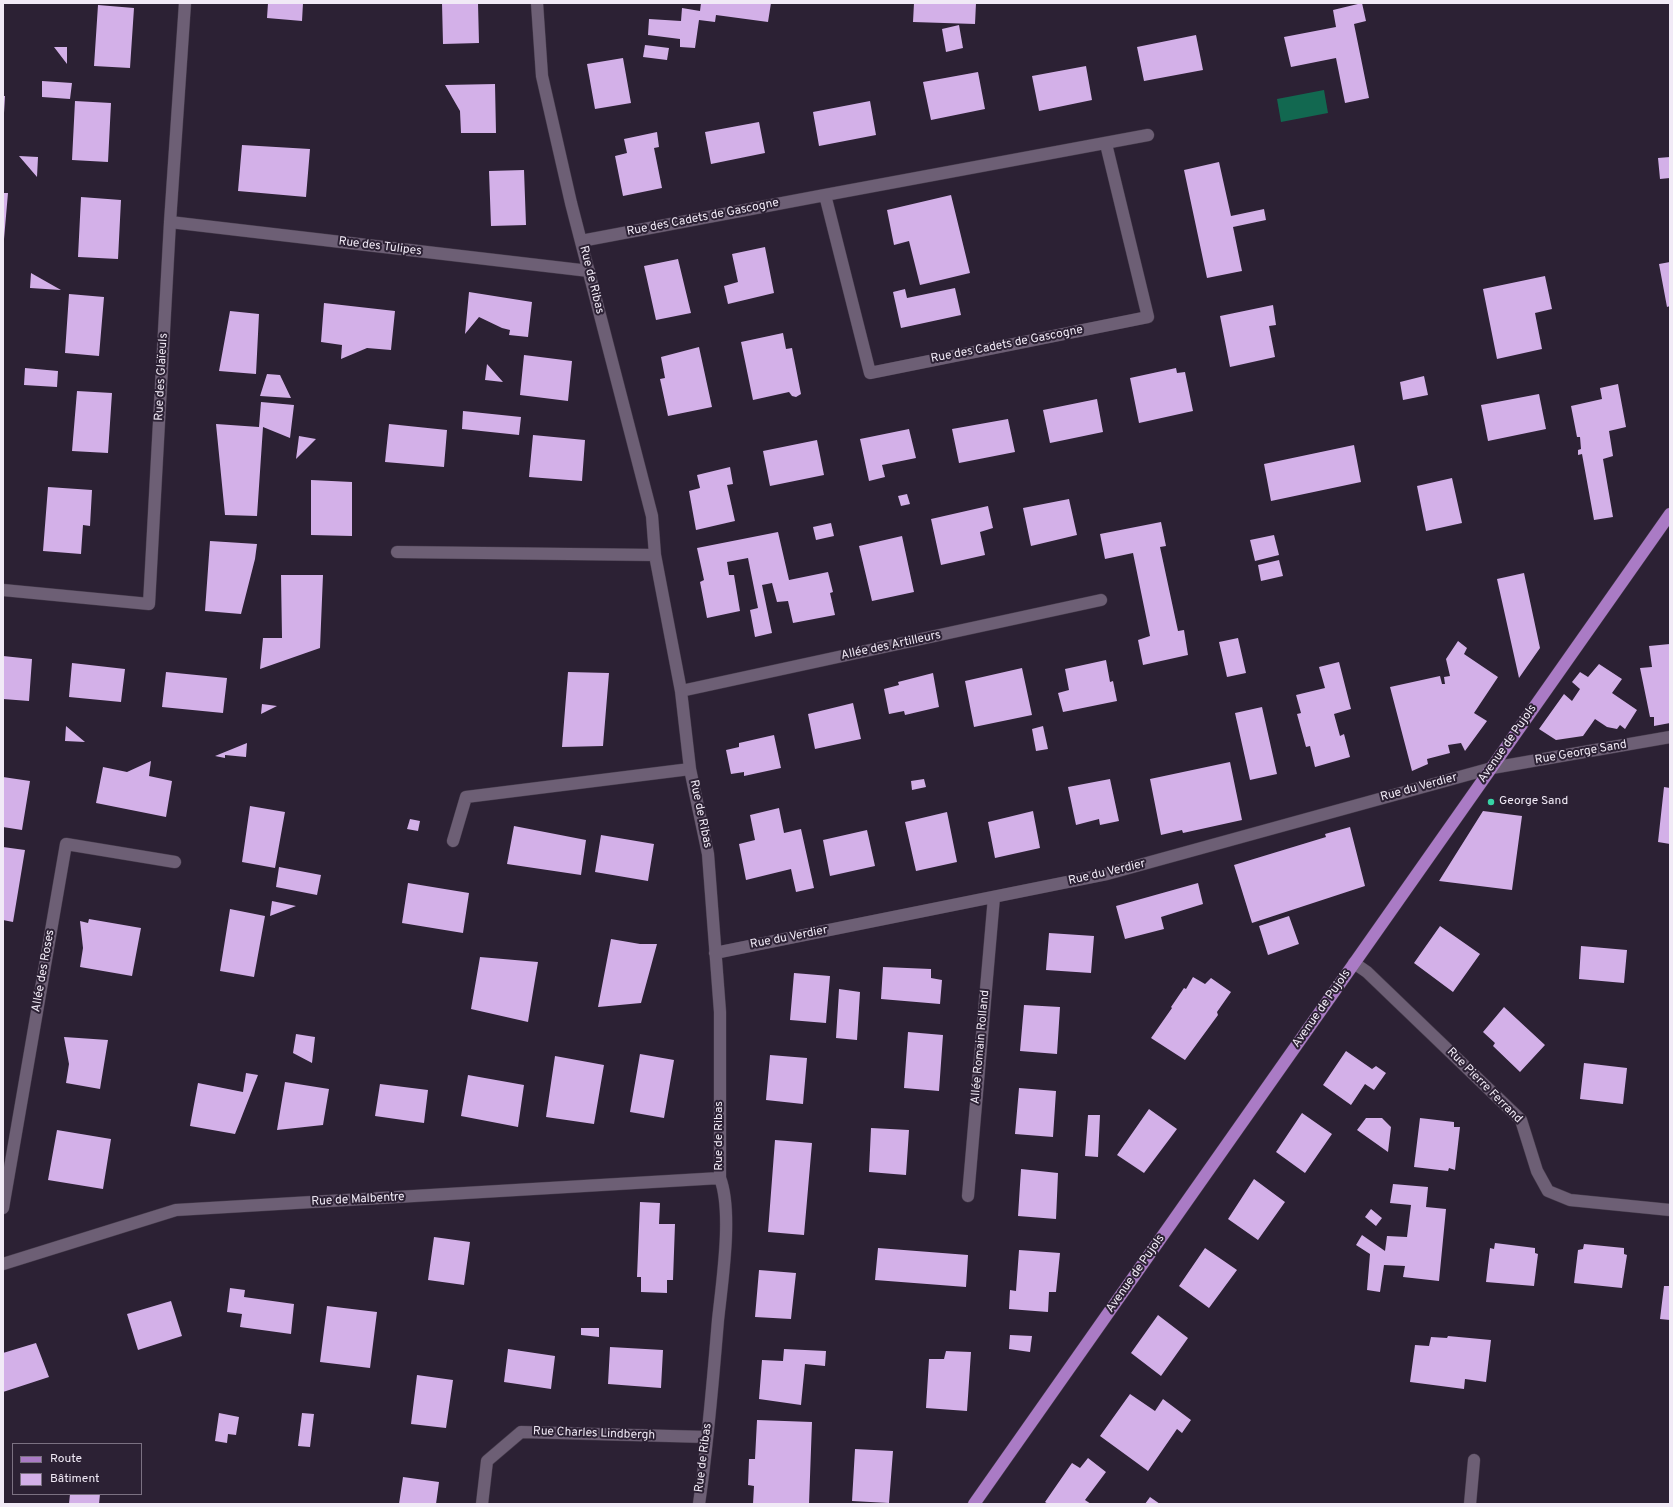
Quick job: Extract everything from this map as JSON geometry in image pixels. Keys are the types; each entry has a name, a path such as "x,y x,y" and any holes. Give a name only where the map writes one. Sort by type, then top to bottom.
{"main road":[{"name":"Avenue de Pujols","path":"974,1504 1670,514"}],"street":[{"name":"Rue des Glaïeuls","path":"3,590 149,604 170,222 185,3"},
{"name":"Rue de Ribas","path":"538,3 542,76 581,241 652,516 655,555 681,691 690,769 708,854 720,1012 720,1178 725,1190 725,1247 707,1437 699,1504"},
{"name":"Rue des Cadets de Gascogne","path":"581,241 1148,135"},
{"name":"Rue des Cadets de Gascogne","path":"825,195 870,373 1148,317 1106,144"},
{"name":"Rue des Tulipes","path":"170,222 589,272"},
{"path":"397,552 655,555"},
{"name":"Allée des Artilleurs","path":"681,691 1101,600"},
{"name":"Rue George Sand","path":"1492,768 1670,737"},
{"name":"Rue du Verdier","path":"716,953 1107,874 1492,768"},
{"name":"Rue de Ribas","path":"453,840 466,797 690,769"},
{"name":"Allée des Roses","path":"3,1208 66,844 175,862"},
{"name":"Allée Romain Rolland","path":"968,1196 994,897"},
{"name":"Rue Pierre Ferrand","path":"1354,963 1367,972 1522,1120 1537,1171 1548,1191 1570,1200 1670,1210"},
{"name":"Rue de Malbentre","path":"3,1264 176,1210 720,1178"},
{"name":"Rue Charles Lindbergh","path":"482,1504 487,1460 521,1432 707,1437"},
{"path":"1470,1504 1474,1460"}],"shaded area":[{"path":"1324,90 1328,113 1281,122 1277,99"}],"building":[{"path":"268,3 303,3 302,21 267,18"},
{"path":"442,3 478,3 479,43 443,44"},
{"path":"701,3 771,3 768,22 716,15 715,22 699,20 695,48 680,47 680,39 648,35 649,19 681,21 682,8 700,11"},
{"path":"914,3 976,3 975,24 913,22"},
{"path":"1362,3 1366,21 1354,24 1369,98 1345,103 1336,58 1291,67 1284,37 1336,27 1333,10"},
{"path":"98,5 134,8 130,68 94,66"},
{"path":"959,25 963,48 946,52 942,29"},
{"path":"1196,35 1203,70 1144,81 1137,47"},
{"path":"645,45 669,48 667,60 643,57"},
{"path":"54,47 67,47 67,64"},
{"path":"623,58 631,103 595,109 587,64"},
{"path":"1086,66 1092,100 1039,111 1032,76"},
{"path":"978,72 985,109 931,120 923,82"},
{"path":"42,81 72,83 70,99 42,97"},
{"path":"495,84 496,133 461,133 460,111 445,85"},
{"path":"3,96 5,96 4,113 3,113"},
{"path":"75,101 111,103 108,162 72,160"},
{"path":"870,101 876,135 819,146 813,112"},
{"path":"759,122 765,153 711,164 705,132"},
{"path":"657,132 659,147 654,148 662,188 623,196 615,156 627,153 624,139"},
{"path":"242,145 310,149 306,197 238,191"},
{"path":"19,156 38,157 37,177"},
{"path":"1670,157 1670,178 1660,179 1658,158"},
{"path":"1219,162 1231,216 1264,209 1266,220 1233,227 1242,271 1207,278 1184,170"},
{"path":"524,170 526,225 491,226 489,171"},
{"path":"3,193 8,193 4,239 3,239"},
{"path":"951,195 970,273 920,285 909,241 894,245 887,210"},
{"path":"81,197 121,200 118,259 78,257"},
{"path":"765,247 774,293 728,304 724,286 738,282 732,254"},
{"path":"678,259 691,313 656,320 644,266"},
{"path":"1670,262 1670,306 1667,307 1659,264"},
{"path":"31,273 61,290 30,288"},
{"path":"1545,276 1552,309 1535,313 1542,349 1497,359 1483,289"},
{"path":"955,288 961,315 901,328 893,292 905,289 907,298"},
{"path":"469,292 532,302 528,337 509,335 510,330 502,328 479,317 465,334"},
{"path":"69,294 104,297 99,356 65,353"},
{"path":"324,303 395,311 391,350 367,348 341,359 342,345 321,342"},
{"path":"1273,305 1276,325 1269,326 1275,357 1230,367 1220,316"},
{"path":"230,311 259,314 256,374 219,371"},
{"path":"783,333 786,349 792,348 801,394 796,397 792,396 789,392 753,400 741,342"},
{"path":"699,347 712,407 668,416 660,379 665,378 661,357"},
{"path":"524,355 572,361 568,401 520,395"},
{"path":"487,364 503,382 485,380"},
{"path":"25,368 58,371 57,387 24,385"},
{"path":"1176,368 1177,373 1185,372 1193,411 1139,423 1130,378"},
{"path":"267,374 280,375 291,398 260,396"},
{"path":"1424,376 1428,395 1403,400 1400,382"},
{"path":"1618,384 1626,427 1609,431 1613,456 1603,459 1613,517 1594,520 1582,454 1578,455 1578,450 1581,449 1580,437 1577,437 1571,406 1602,399 1600,388"},
{"path":"77,391 112,393 108,453 72,451"},
{"path":"1539,394 1546,429 1488,441 1481,405"},
{"path":"1097,399 1103,432 1050,443 1043,410"},
{"path":"261,402 294,405 290,438 263,427 257,516 225,515 216,424 259,427"},
{"path":"463,411 521,417 519,435 462,429"},
{"path":"1008,419 1015,452 959,463 952,429"},
{"path":"389,424 447,430 444,467 385,462"},
{"path":"909,429 916,458 882,465 885,477 869,481 860,439"},
{"path":"533,435 585,440 582,481 529,477"},
{"path":"299,436 316,439 296,459"},
{"path":"817,440 824,475 770,486 763,451"},
{"path":"1354,445 1361,482 1271,501 1264,464"},
{"path":"730,467 733,484 727,485 735,521 696,530 689,491 700,488 697,475"},
{"path":"1452,478 1462,523 1426,531 1417,486"},
{"path":"311,480 352,482 352,536 311,535"},
{"path":"48,487 92,490 90,526 83,525 81,554 43,551"},
{"path":"907,494 910,504 901,506 898,496"},
{"path":"1069,499 1077,535 1031,546 1023,508"},
{"path":"988,506 993,528 980,532 985,555 941,565 931,519"},
{"path":"1161,522 1166,546 1160,547 1178,631 1184,630 1188,655 1143,665 1138,640 1150,636 1133,553 1105,559 1100,534"},
{"path":"831,523 834,536 816,540 813,527"},
{"path":"778,532 789,580 828,572 833,592 830,593 835,615 793,623 788,601 777,602 772,583 762,585 772,633 755,637 750,610 758,608 748,558 727,562 729,575 734,575 740,611 707,618 700,582 704,580 697,548"},
{"path":"1274,535 1279,555 1255,561 1250,540"},
{"path":"902,536 914,592 872,601 859,546"},
{"path":"210,541 257,544 255,559 241,614 205,611"},
{"path":"1279,560 1283,576 1261,581 1258,565"},
{"path":"1524,573 1540,648 1519,678 1497,579"},
{"path":"281,575 323,575 320,648 260,669 263,638 282,638"},
{"path":"1238,638 1246,673 1227,677 1219,642"},
{"path":"1458,641 1467,648 1464,654 1498,677 1474,713 1487,721 1465,751 1461,743 1448,745 1450,753 1427,759 1428,764 1412,771 1390,687 1440,676 1442,684 1445,684 1444,677 1450,676 1446,659"},
{"path":"1670,644 1670,723 1654,726 1654,717 1650,717 1640,668 1652,667 1649,646"},
{"path":"3,656 32,659 29,701 3,699"},
{"path":"1106,660 1110,682 1113,681 1117,701 1063,712 1058,693 1069,690 1065,669"},
{"path":"1339,662 1351,709 1334,714 1340,736 1344,734 1350,757 1315,767 1310,746 1306,747 1297,714 1301,713 1296,695 1325,688 1319,667"},
{"path":"72,663 125,669 121,702 69,697"},
{"path":"1599,664 1622,679 1612,693 1637,710 1625,729 1620,725 1617,729 1607,727 1595,719 1583,736 1556,740 1539,729 1564,694 1572,701 1580,689 1572,682 1580,672 1588,677"},
{"path":"1022,668 1032,715 974,727 965,681"},
{"path":"166,672 227,678 223,713 162,707"},
{"path":"568,672 609,673 603,746 562,747"},
{"path":"933,673 939,707 905,715 904,711 889,714 884,689 899,685 898,682"},
{"path":"853,703 861,739 815,749 808,714"},
{"path":"262,704 277,706 261,714"},
{"path":"1262,707 1277,774 1250,780 1235,713"},
{"path":"66,726 85,742 65,741"},
{"path":"1043,726 1048,749 1036,751 1032,729"},
{"path":"774,735 781,768 744,776 744,772 731,774 726,750 739,747 739,743"},
{"path":"247,743 246,757 225,755 225,758 215,756"},
{"path":"151,761 149,776 172,781 166,817 96,803 103,767 127,772"},
{"path":"1230,762 1242,820 1183,833 1182,830 1161,835 1150,779"},
{"path":"3,777 30,781 22,830 3,827"},
{"path":"924,779 926,787 912,790 911,781"},
{"path":"1110,779 1119,821 1100,825 1099,819 1076,825 1068,787"},
{"path":"1664,787 1670,788 1670,844 1658,842"},
{"path":"250,806 285,812 275,868 242,862"},
{"path":"779,808 784,833 801,829 814,888 796,892 791,869 746,880 739,844 755,840 750,815"},
{"path":"1033,811 1040,848 995,858 988,822"},
{"path":"1483,811 1522,816 1512,890 1439,881"},
{"path":"947,812 957,862 916,871 905,822"},
{"path":"410,819 420,821 418,831 407,829"},
{"path":"514,826 586,840 581,875 507,864"},
{"path":"1350,827 1365,886 1252,923 1234,865 1326,837 1325,834"},
{"path":"867,830 875,866 830,876 823,840"},
{"path":"601,835 654,844 648,881 595,872"},
{"path":"3,847 25,850 13,922 3,920"},
{"path":"279,867 321,875 317,895 276,887"},
{"path":"408,883 469,893 463,933 402,923"},
{"path":"1198,883 1203,904 1161,917 1164,929 1125,939 1116,906"},
{"path":"272,901 296,906 270,916"},
{"path":"230,909 265,916 254,977 220,971"},
{"path":"1289,916 1299,944 1268,955 1259,926"},
{"path":"89,919 141,928 132,976 80,967 83,948 80,921 88,923"},
{"path":"1440,926 1480,954 1453,992 1414,963"},
{"path":"1049,933 1094,936 1091,973 1046,970"},
{"path":"611,939 640,944 657,944 641,1003 598,1007"},
{"path":"1581,946 1627,950 1624,983 1579,979"},
{"path":"480,957 538,962 528,1022 471,1009"},
{"path":"883,967 931,969 931,978 942,980 940,1004 881,999"},
{"path":"794,973 830,976 826,1023 790,1020"},
{"path":"1193,977 1205,984 1211,978 1231,992 1217,1012 1218,1015 1185,1060 1151,1038"},
{"path":"839,989 860,992 857,1040 836,1038"},
{"path":"1024,1005 1060,1007 1057,1054 1020,1051"},
{"path":"1504,1007 1545,1045 1520,1072 1493,1046 1495,1043 1483,1032"},
{"path":"908,1032 943,1035 939,1091 904,1088"},
{"path":"296,1034 315,1037 312,1063 293,1053"},
{"path":"64,1037 108,1040 100,1089 66,1083 69,1064"},
{"path":"1346,1051 1372,1069 1376,1066 1386,1073 1374,1090 1365,1084 1351,1105 1323,1085"},
{"path":"640,1054 674,1060 664,1118 630,1112"},
{"path":"770,1055 807,1058 803,1104 766,1100"},
{"path":"555,1056 604,1065 594,1124 546,1117"},
{"path":"1584,1063 1627,1068 1623,1104 1580,1099"},
{"path":"246,1073 258,1075 235,1134 190,1126 198,1083 243,1092"},
{"path":"468,1075 524,1085 518,1127 461,1116"},
{"path":"285,1082 329,1089 323,1125 277,1130"},
{"path":"380,1084 428,1090 424,1123 375,1116"},
{"path":"1019,1088 1056,1091 1053,1137 1015,1134"},
{"path":"1149,1109 1177,1129 1144,1173 1117,1155"},
{"path":"1302,1113 1332,1134 1305,1173 1276,1152"},
{"path":"1088,1115 1100,1115 1098,1157 1085,1156"},
{"path":"1366,1118 1382,1118 1391,1127 1388,1152 1357,1130"},
{"path":"1420,1118 1454,1122 1454,1127 1460,1127 1455,1170 1449,1168 1448,1171 1414,1167"},
{"path":"871,1128 909,1130 906,1175 869,1172"},
{"path":"57,1130 111,1139 103,1189 48,1180"},
{"path":"775,1140 812,1143 804,1235 768,1232"},
{"path":"1021,1169 1058,1173 1056,1219 1018,1216"},
{"path":"1254,1179 1285,1202 1258,1240 1228,1219"},
{"path":"1393,1184 1428,1187 1426,1207 1446,1209 1439,1281 1403,1277 1405,1266 1384,1265 1380,1292 1367,1290 1370,1254 1356,1245 1362,1235 1385,1251 1387,1236 1407,1237 1411,1205 1390,1203"},
{"path":"640,1202 660,1203 659,1224 675,1224 673,1280 667,1280 667,1293 641,1292 641,1277 637,1277"},
{"path":"1371,1209 1382,1218 1376,1226 1365,1217"},
{"path":"434,1237 470,1242 464,1285 428,1280"},
{"path":"1495,1243 1535,1248 1535,1253 1538,1254 1534,1286 1486,1282 1490,1248 1494,1249"},
{"path":"1584,1244 1624,1248 1624,1254 1627,1255 1622,1288 1574,1283 1578,1250 1583,1249"},
{"path":"878,1248 968,1255 966,1287 875,1280"},
{"path":"1205,1248 1237,1270 1209,1308 1179,1286"},
{"path":"1019,1250 1060,1253 1056,1292 1049,1292 1048,1312 1009,1309 1010,1290 1016,1291"},
{"path":"759,1270 796,1273 791,1319 755,1317"},
{"path":"1664,1286 1670,1286 1670,1320 1660,1319"},
{"path":"230,1288 245,1290 244,1297 294,1304 291,1334 240,1327 242,1314 227,1312"},
{"path":"171,1301 182,1336 138,1350 127,1314"},
{"path":"327,1306 377,1312 370,1368 320,1362"},
{"path":"1158,1315 1188,1338 1161,1376 1131,1353"},
{"path":"581,1328 599,1328 599,1337 581,1335"},
{"path":"1010,1335 1032,1336 1030,1352 1009,1349"},
{"path":"1448,1336 1491,1340 1486,1382 1465,1379 1464,1389 1410,1382 1415,1345 1429,1346 1431,1337 1447,1338"},
{"path":"36,1343 49,1377 3,1392 3,1353"},
{"path":"610,1347 663,1350 661,1388 608,1384"},
{"path":"508,1349 555,1356 551,1389 504,1382"},
{"path":"784,1349 826,1351 825,1366 805,1364 801,1405 759,1399 762,1360 783,1361"},
{"path":"946,1351 971,1352 967,1411 926,1408 929,1359 944,1359"},
{"path":"417,1375 453,1380 446,1428 411,1424"},
{"path":"1130,1394 1155,1411 1163,1399 1191,1420 1182,1433 1177,1429 1148,1471 1100,1436"},
{"path":"219,1413 239,1417 236,1435 228,1434 227,1443 215,1441"},
{"path":"302,1413 314,1414 310,1447 298,1446"},
{"path":"757,1420 812,1422 809,1504 753,1504 754,1486 748,1485 749,1459 755,1459"},
{"path":"855,1449 893,1451 889,1503 852,1501"},
{"path":"1088,1458 1106,1472 1085,1500 1091,1504 1048,1504 1045,1502 1072,1463 1080,1468"},
{"path":"403,1477 439,1482 436,1504 399,1504"},
{"path":"70,1495 100,1495 99,1504 69,1504"},
{"path":"1150,1497 1160,1504 1145,1504"}],"place":[{"name":"George Sand","path":"1491,802"}]}
